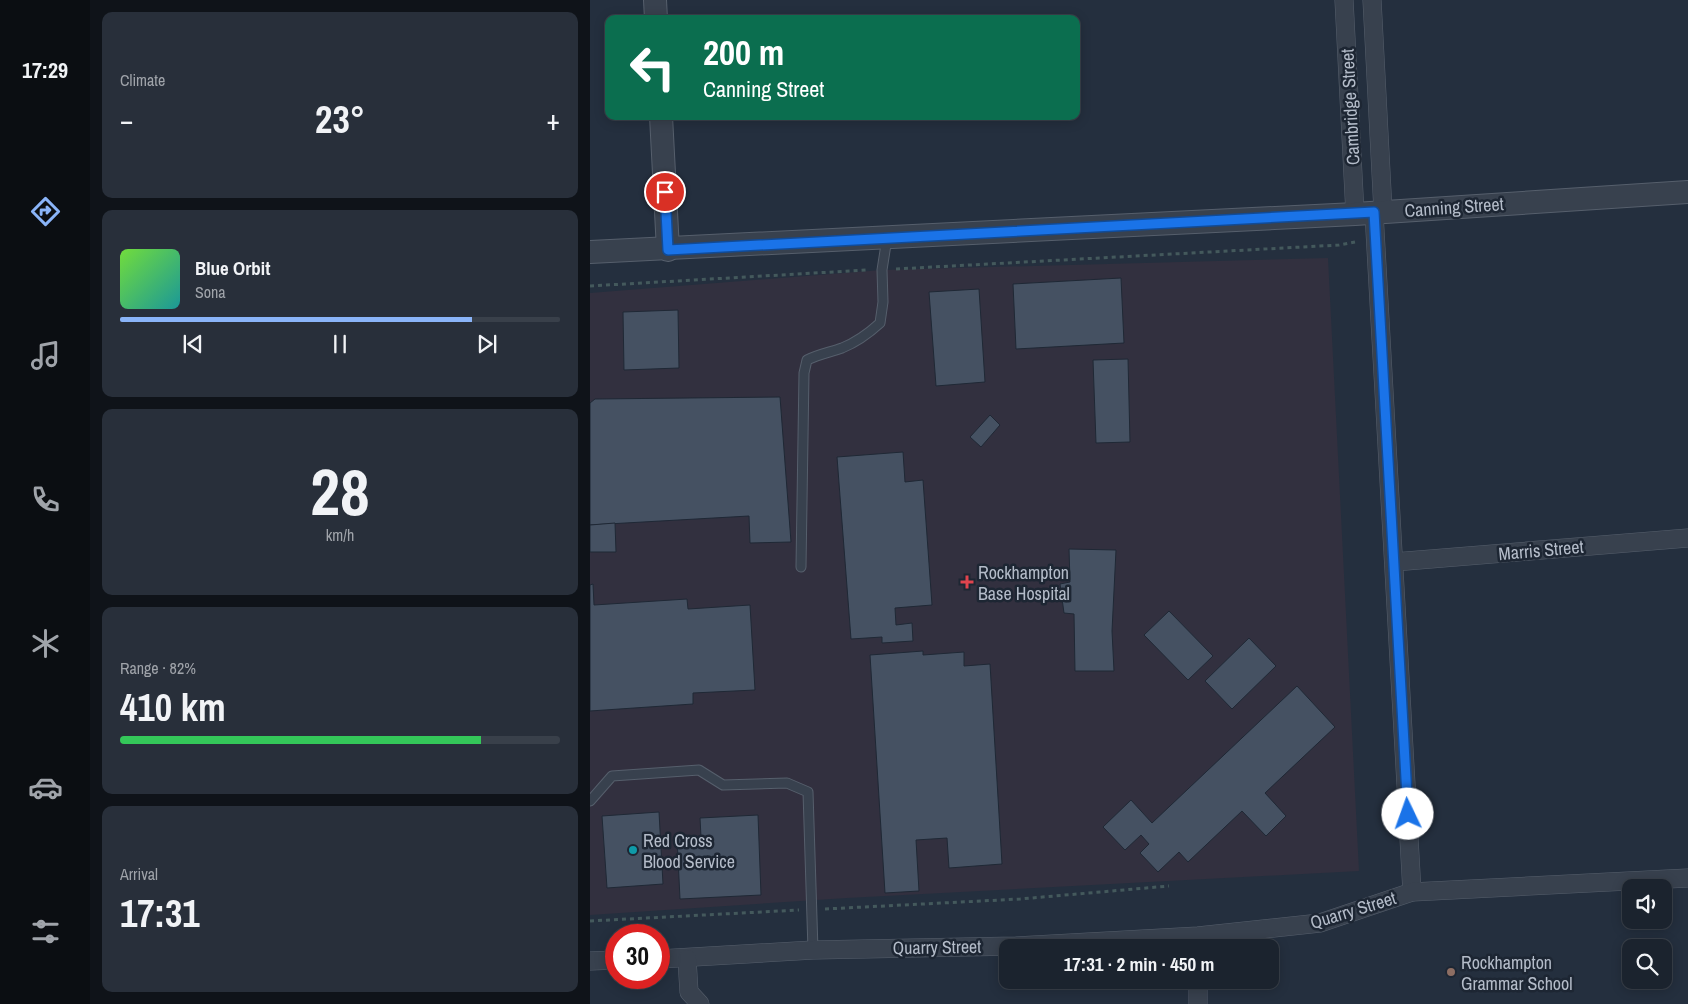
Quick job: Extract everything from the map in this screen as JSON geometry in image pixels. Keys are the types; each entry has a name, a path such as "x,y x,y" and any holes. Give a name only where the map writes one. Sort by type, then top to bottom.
{"street":[{"path":"656,0 656,15"},
{"name":"Cambridge Street","path":"1344,0 1371,213 1394,562 1412,892"},
{"name":"Cambridge Street","path":"1371,213 1372,0"},
{"path":"661,120 668,250"},
{"name":"Canning Street","path":"590,252 668,250 1371,213 1688,192"},
{"name":"Marris Street","path":"1394,562 1688,538"},
{"name":"Quarry Street","path":"1217,939 1320,923 1412,892 1688,878"},
{"name":"Quarry Street","path":"670,959 813,950 999,946"},
{"path":"687,959 689,992 700,1004"},
{"path":"590,961 605,960"},
{"path":"1198,989 1198,1004"}],"lane":[{"path":"801,567 804,373 808,360 820,354 843,348 867,334 880,323 883,302 882,270 887,238"},
{"path":"590,801 612,776 699,770 723,785 787,784 808,792 813,950"}],"path":[{"path":"590,286 1354,242"},
{"path":"590,921 1020,899 1169,886"}],"shaded area":[{"name":"Rockhampton Base Hospital","path":"1328,258 1359,871 847,898 590,915 590,293 882,270"}],"building":[{"path":"1121,278 1124,343 1016,349 1013,284"},
{"path":"979,289 985,382 936,386 929,292"},
{"path":"678,310 679,368 624,370 623,312"},
{"path":"1128,359 1130,442 1096,443 1093,360"},
{"path":"780,397 791,542 750,543 749,516 590,525 590,403 595,399"},
{"path":"990,415 1000,425 981,447 970,437"},
{"path":"903,452 905,482 923,480 932,605 895,608 896,625 912,623 913,641 882,643 882,637 851,639 837,457"},
{"path":"615,523 616,552 590,552 590,525"},
{"path":"1069,549 1116,550 1112,631 1114,671 1075,671 1074,614 1064,613 1060,584 1070,582"},
{"path":"593,584 594,605 687,599 688,609 750,605 755,690 693,693 693,704 590,711 590,585"},
{"path":"1169,611 1213,656 1188,680 1144,635"},
{"path":"1249,638 1276,666 1232,709 1205,681"},
{"path":"923,651 923,655 964,652 964,666 990,664 1002,864 949,868 947,838 916,840 919,891 885,893 870,655"},
{"path":"1297,686 1335,727 1265,793 1286,816 1266,836 1242,811 1188,862 1179,852 1158,872 1140,853 1149,844 1141,835 1125,850 1103,827 1131,800 1152,823"},
{"name":"Red Cross Blood Service","path":"659,812 663,884 607,888 602,816"},
{"path":"758,815 761,895 680,899 677,838 701,837 700,818"}],"place":[{"name":"Rockhampton Base Hospital","path":"967,582"},
{"name":"Red Cross Blood Service","path":"633,850"},
{"name":"Rockhampton Grammar School","path":"1451,972"}],"route":[{"path":"665,192 668,250 1374,212 1408,814"}]}
